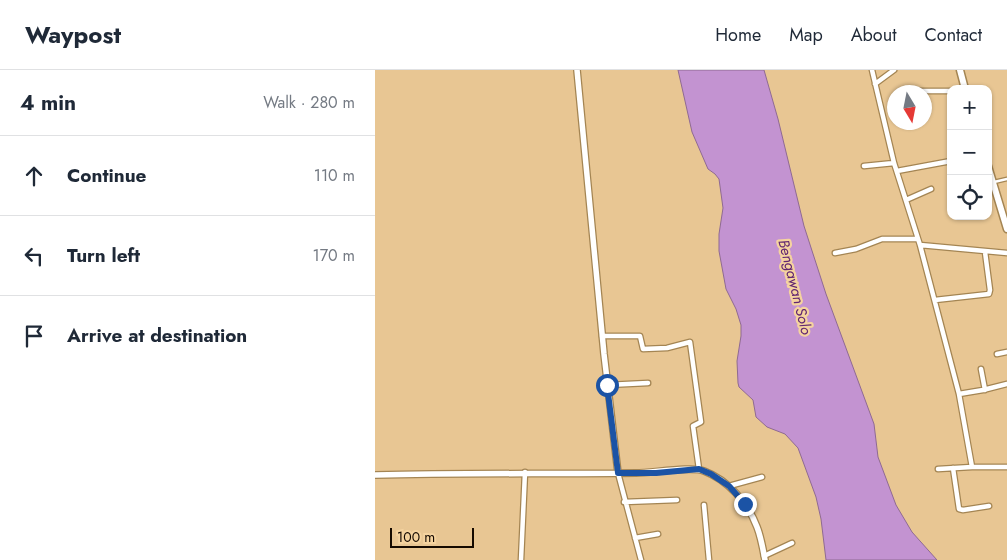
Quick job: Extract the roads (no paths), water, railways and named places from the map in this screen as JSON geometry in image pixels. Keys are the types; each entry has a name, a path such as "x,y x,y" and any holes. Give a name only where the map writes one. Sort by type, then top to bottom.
{"main road":[{"path":"960,70 964,85"},
{"path":"991,175 1007,226"}],"street":[{"path":"577,70 602,336 618,473 624,502 641,560"},
{"path":"872,70 897,171 920,245 959,394 972,467"},
{"path":"875,84 894,70"},
{"path":"932,91 947,91"},
{"path":"897,171 947,162"},
{"path":"864,166 895,163"},
{"path":"906,200 931,190"},
{"path":"835,253 856,249 882,239 918,239"},
{"path":"920,245 1007,253"},
{"path":"935,300 989,294 985,252"},
{"path":"602,336 639,336 643,349 667,348 690,342 701,422 693,426 699,469"},
{"path":"997,354 1007,352"},
{"path":"981,369 985,390"},
{"path":"607,385 647,383"},
{"path":"959,394 1007,384"},
{"path":"937,469 1007,467"},
{"path":"953,468 959,509 965,510 989,506"},
{"path":"375,475 525,472 656,473 699,469 711,474 729,486 745,504 754,518 765,558 792,543"},
{"path":"521,560 525,472"},
{"path":"729,486 762,477"},
{"path":"624,502 677,500"},
{"path":"704,505 709,560"},
{"path":"635,538 658,534"}],"lane":[{"path":"993,182 1007,180"}],"water":[{"name":"Bengawan Solo","path":"678,70 764,70 804,226 826,294 874,424 878,457 896,505 912,532 937,560 826,560 816,497 798,448 785,434 767,427 756,417 753,400 739,387 737,361 741,325 736,309 726,289 719,251 719,234 723,208 719,179 708,169 692,132"}]}
